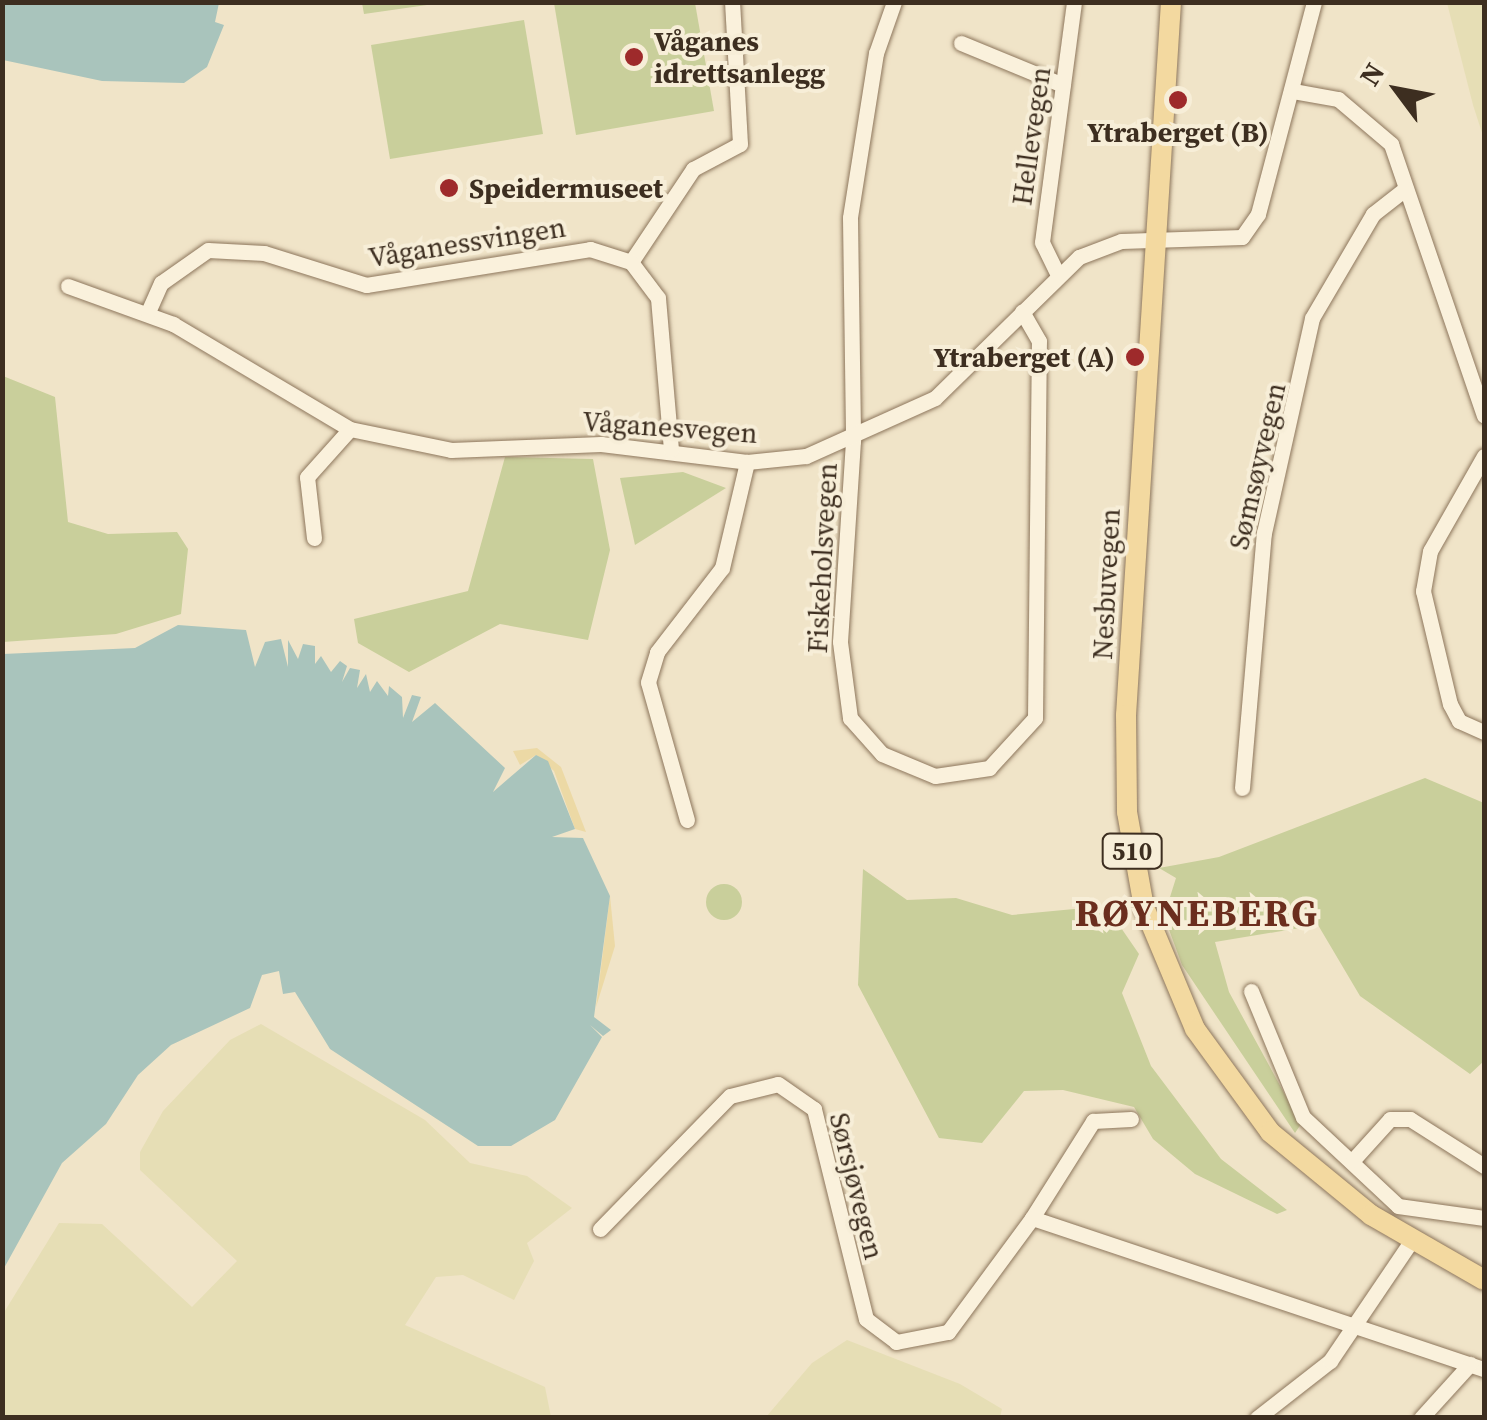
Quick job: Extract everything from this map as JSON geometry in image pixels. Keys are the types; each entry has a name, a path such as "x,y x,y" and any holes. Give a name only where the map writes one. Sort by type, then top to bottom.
{"main road":[{"name":"Nesbuvegen","path":"1171,2 1126,715 1130,842 1180,1002 1270,1132 1408,1246 1483,1280"}],"street":[{"path":"671,448 658,298 631,262 694,169 740,144 732,2"},
{"name":"Fiskeholsvegen","path":"894,2 876,53 850,218 854,441 840,642 850,718 882,754 916,771 989,768 1028,736 1036,718 1039,342 1022,312"},
{"name":"Hellevegen","path":"1057,273 1042,242 1074,2"},
{"name":"Våganesvegen","path":"148,312 350,429 451,450 671,448 746,462 854,441 934,398 1057,273 1098,248 1154,241 1227,244 1251,228 1293,91 1314,2"},
{"path":"961,43 1062,85"},
{"path":"1293,91 1338,99 1370,118 1391,144 1484,416"},
{"name":"Sømsøyvegen","path":"1242,788 1264,533 1312,318 1373,214 1405,189"},
{"name":"Våganessvingen","path":"148,312 161,283 208,250 264,252 366,285 532,252 590,249 631,262"},
{"path":"68,286 148,312"},
{"path":"314,538 308,477 350,429"},
{"path":"1484,456 1430,552 1423,590 1450,704 1459,722 1484,732"},
{"path":"688,820 648,682 657,652 722,568 746,462"},
{"path":"1251,991 1302,1117 1353,1160 1398,1206 1484,1218"},
{"name":"Sørsjøvegen","path":"600,1229 730,1096 764,1083 814,1109 866,1319 896,1342 948,1332 1032,1218 1092,1121 1131,1119"},
{"path":"1353,1160 1390,1119 1410,1119 1484,1166"},
{"path":"1032,1218 1355,1331 1477,1366"},
{"path":"1258,1418 1355,1331 1408,1246"},
{"path":"1421,1418 1477,1366"}],"shaded area":[{"path":"1447,3 1484,3 1484,139 1473,105"},
{"path":"261,1024 425,1120 470,1163 527,1176 572,1208 527,1243 534,1261 514,1300 463,1275 436,1277 405,1325 545,1387 551,1417 3,1417 3,1314 59,1223 102,1224 192,1307 237,1261 140,1170 140,1152 163,1111 230,1040"},
{"path":"847,1340 960,1384 1002,1409 1000,1417 766,1417 812,1363"}],"green space":[{"path":"362,2 441,3 364,14"},
{"name":"Våganes idrettsanlegg","path":"554,3 695,3 714,111 576,135"},
{"path":"524,20 543,134 390,159 371,45"},
{"path":"3,376 55,397 68,522 108,534 177,532 188,549 181,614 116,634 3,642"},
{"path":"505,457 593,459 610,550 588,640 500,624 409,672 358,643 354,619 468,591"},
{"path":"683,472 726,488 635,545 620,478"},
{"path":"1425,778 1484,803 1484,1061 1470,1074 1360,996 1318,925 1215,942 1229,992 1301,1124 1295,1133 1182,965 1164,916 1176,878 1159,868 1219,857"},
{"path":"863,869 907,900 956,898 1012,915 1106,906 1139,954 1122,993 1151,1066 1221,1159 1287,1210 1277,1214 1195,1174 1153,1139 1134,1107 1063,1090 1024,1091 982,1143 939,1138 858,985"},
{"path":"724,884 737,889 742,902 737,915 724,920 711,915 706,902 711,889"}],"sand":[{"path":"537,748 561,767 586,832 575,829 554,771 536,755 520,765 513,751"},
{"path":"610,896 615,946 596,1007"}],"water":[{"path":"2,3 219,3 215,22 224,25 207,67 184,83 102,81 3,60"},
{"path":"178,625 246,630 255,667 265,642 281,639 288,667 288,640 298,659 303,644 315,646 315,664 321,656 331,672 340,661 347,666 342,682 350,668 360,670 357,688 366,674 370,692 377,681 388,696 389,686 402,697 403,718 412,695 421,697 412,722 435,703 505,768 493,792 536,755 548,761 575,829 552,837 583,838 610,896 594,1017 611,1030 603,1036 590,1025 602,1037 555,1120 511,1146 478,1146 330,1049 295,992 283,994 279,971 262,975 250,1008 171,1045 138,1075 106,1124 62,1163 3,1270 3,654 135,648"}],"place":[{"name":"Våganes idrettsanlegg","path":"634,57"},
{"name":"Ytraberget (B)","path":"1178,100"},
{"name":"Speidermuseet","path":"449,188"},
{"name":"Ytraberget (A)","path":"1135,357"}],"district":[{"name":"RØYNEBERG","path":"1197,914"}]}
